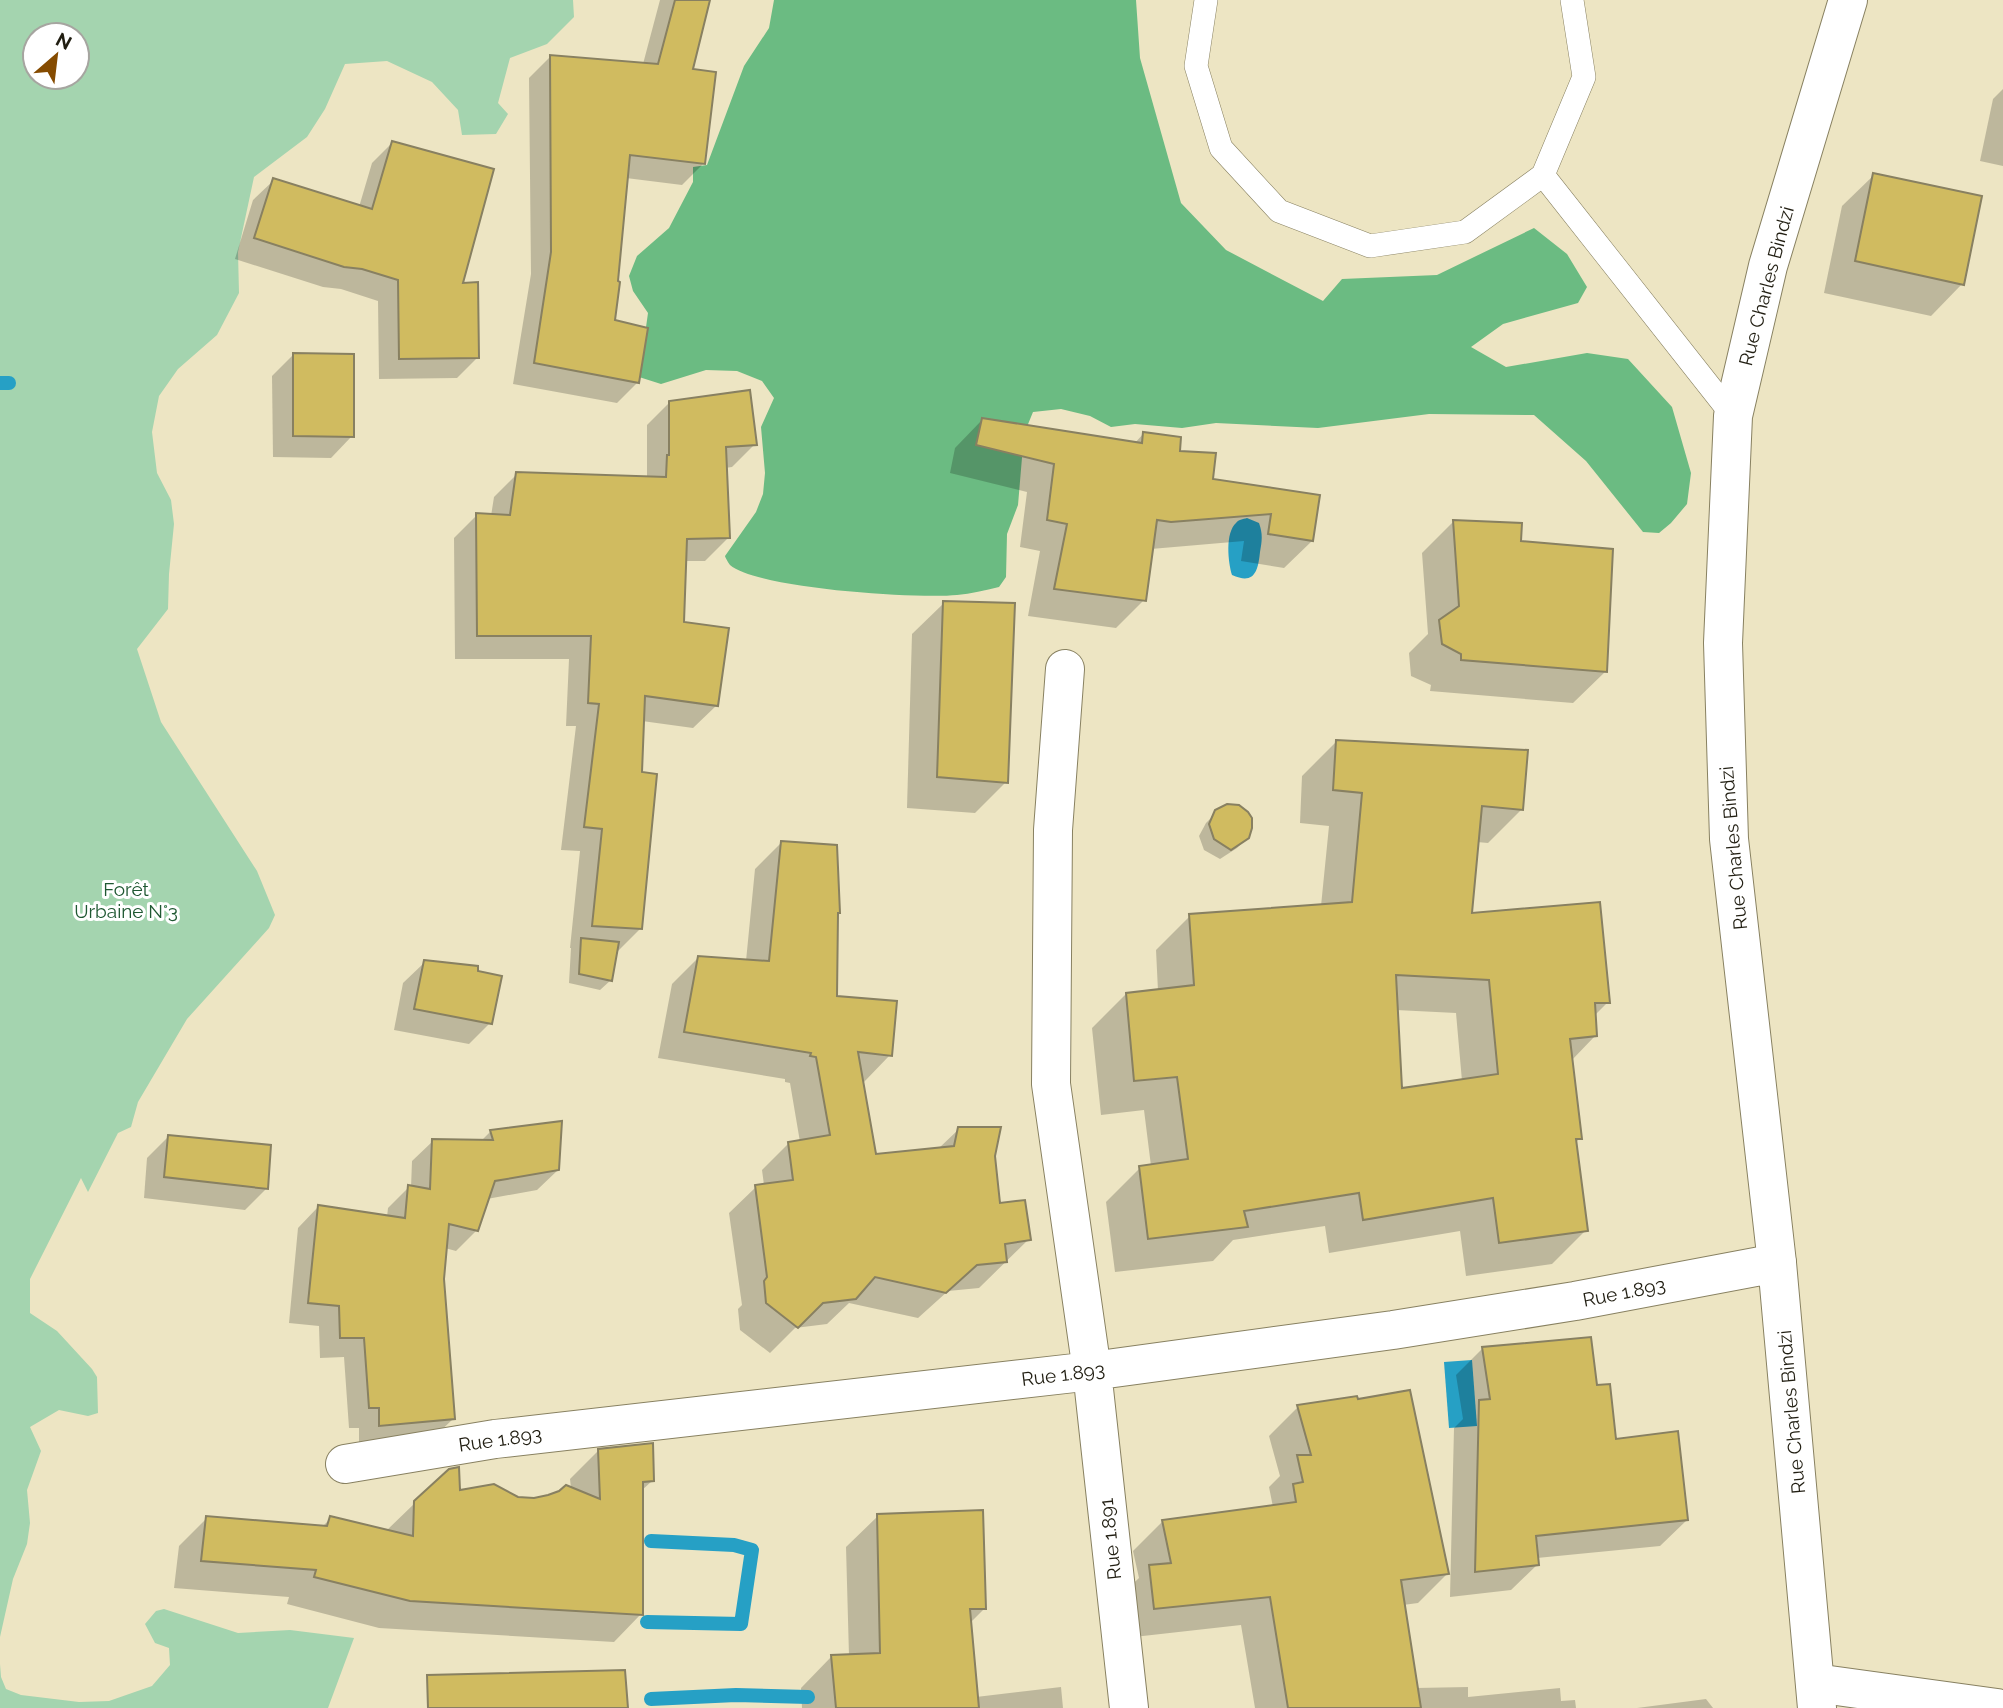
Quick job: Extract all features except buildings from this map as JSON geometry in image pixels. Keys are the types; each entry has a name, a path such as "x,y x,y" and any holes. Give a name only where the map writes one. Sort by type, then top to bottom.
{"street":[{"name":"Rue Charles Bindzi","path":"1816,1696 1777,1263 1729,839 1723,643 1733,416 1768,266 1848,0"},
{"name":"Rue 1.891","path":"1065,669 1053,830 1051,1084 1092,1371 1129,1708"},
{"name":"Rue 1.893","path":"345,1464 495,1438 1092,1371 1393,1330 1523,1310 1777,1263"},
{"path":"1816,1696 1997,1708"}],"lane":[{"path":"1206,0 1196,66 1221,148 1279,211 1370,246 1465,232 1543,175 1584,77 1572,0"},
{"path":"1543,175 1733,416"}],"green space":[{"name":"Forêt Urbaine N°3","path":"0,0 573,0 574,17 547,44 510,58 498,103 508,114 496,134 462,135 458,110 432,82 387,61 345,64 325,109 307,137 254,177 238,252 239,293 217,335 178,369 159,396 152,432 157,473 171,500 174,524 168,609 137,649 161,722 257,871 275,915 269,928 187,1019 138,1102 131,1127 118,1133 88,1192 81,1178 30,1279 30,1313 57,1331 97,1377 98,1413 88,1416 59,1410 30,1427 41,1451 27,1490 30,1523 27,1544 13,1579 0,1637"},
{"path":"774,0 1136,0 1140,58 1181,203 1226,250 1323,301 1342,279 1437,275 1534,228 1567,254 1587,287 1578,303 1503,324 1471,347 1506,367 1587,353 1628,359 1672,407 1691,473 1687,504 1659,533 1643,532 1586,461 1534,415 1429,414 1318,428 1216,423 1182,428 1135,424 1111,427 1090,416 1061,409 1033,412 1024,434 1018,505 1007,534 1006,577 999,587 957,595 875,594 772,580 746,573 730,565 725,556 756,512 763,494 765,473 761,427 774,398 762,381 737,371 706,370 661,384 639,377 648,313 633,291 629,276 637,256 669,228 693,182 693,167 707,165 744,66 769,28"},
{"path":"164,1609 238,1633 290,1630 354,1638 328,1708 0,1708 0,1664 6,1689 21,1695 79,1702 109,1701 152,1686 170,1665 169,1648 155,1643 145,1624 156,1611"}],"water":[{"path":"1247,518 1259,523 1262,538 1254,575 1239,578 1232,575 1228,548 1233,528 1238,521"},
{"path":"1472,1360 1477,1426 1449,1428 1444,1362"}],"waterway":[{"path":"0,383 9,383"},
{"path":"647,1622 741,1624 752,1550 734,1545 651,1541"},
{"path":"651,1699 736,1695 808,1697"}]}
